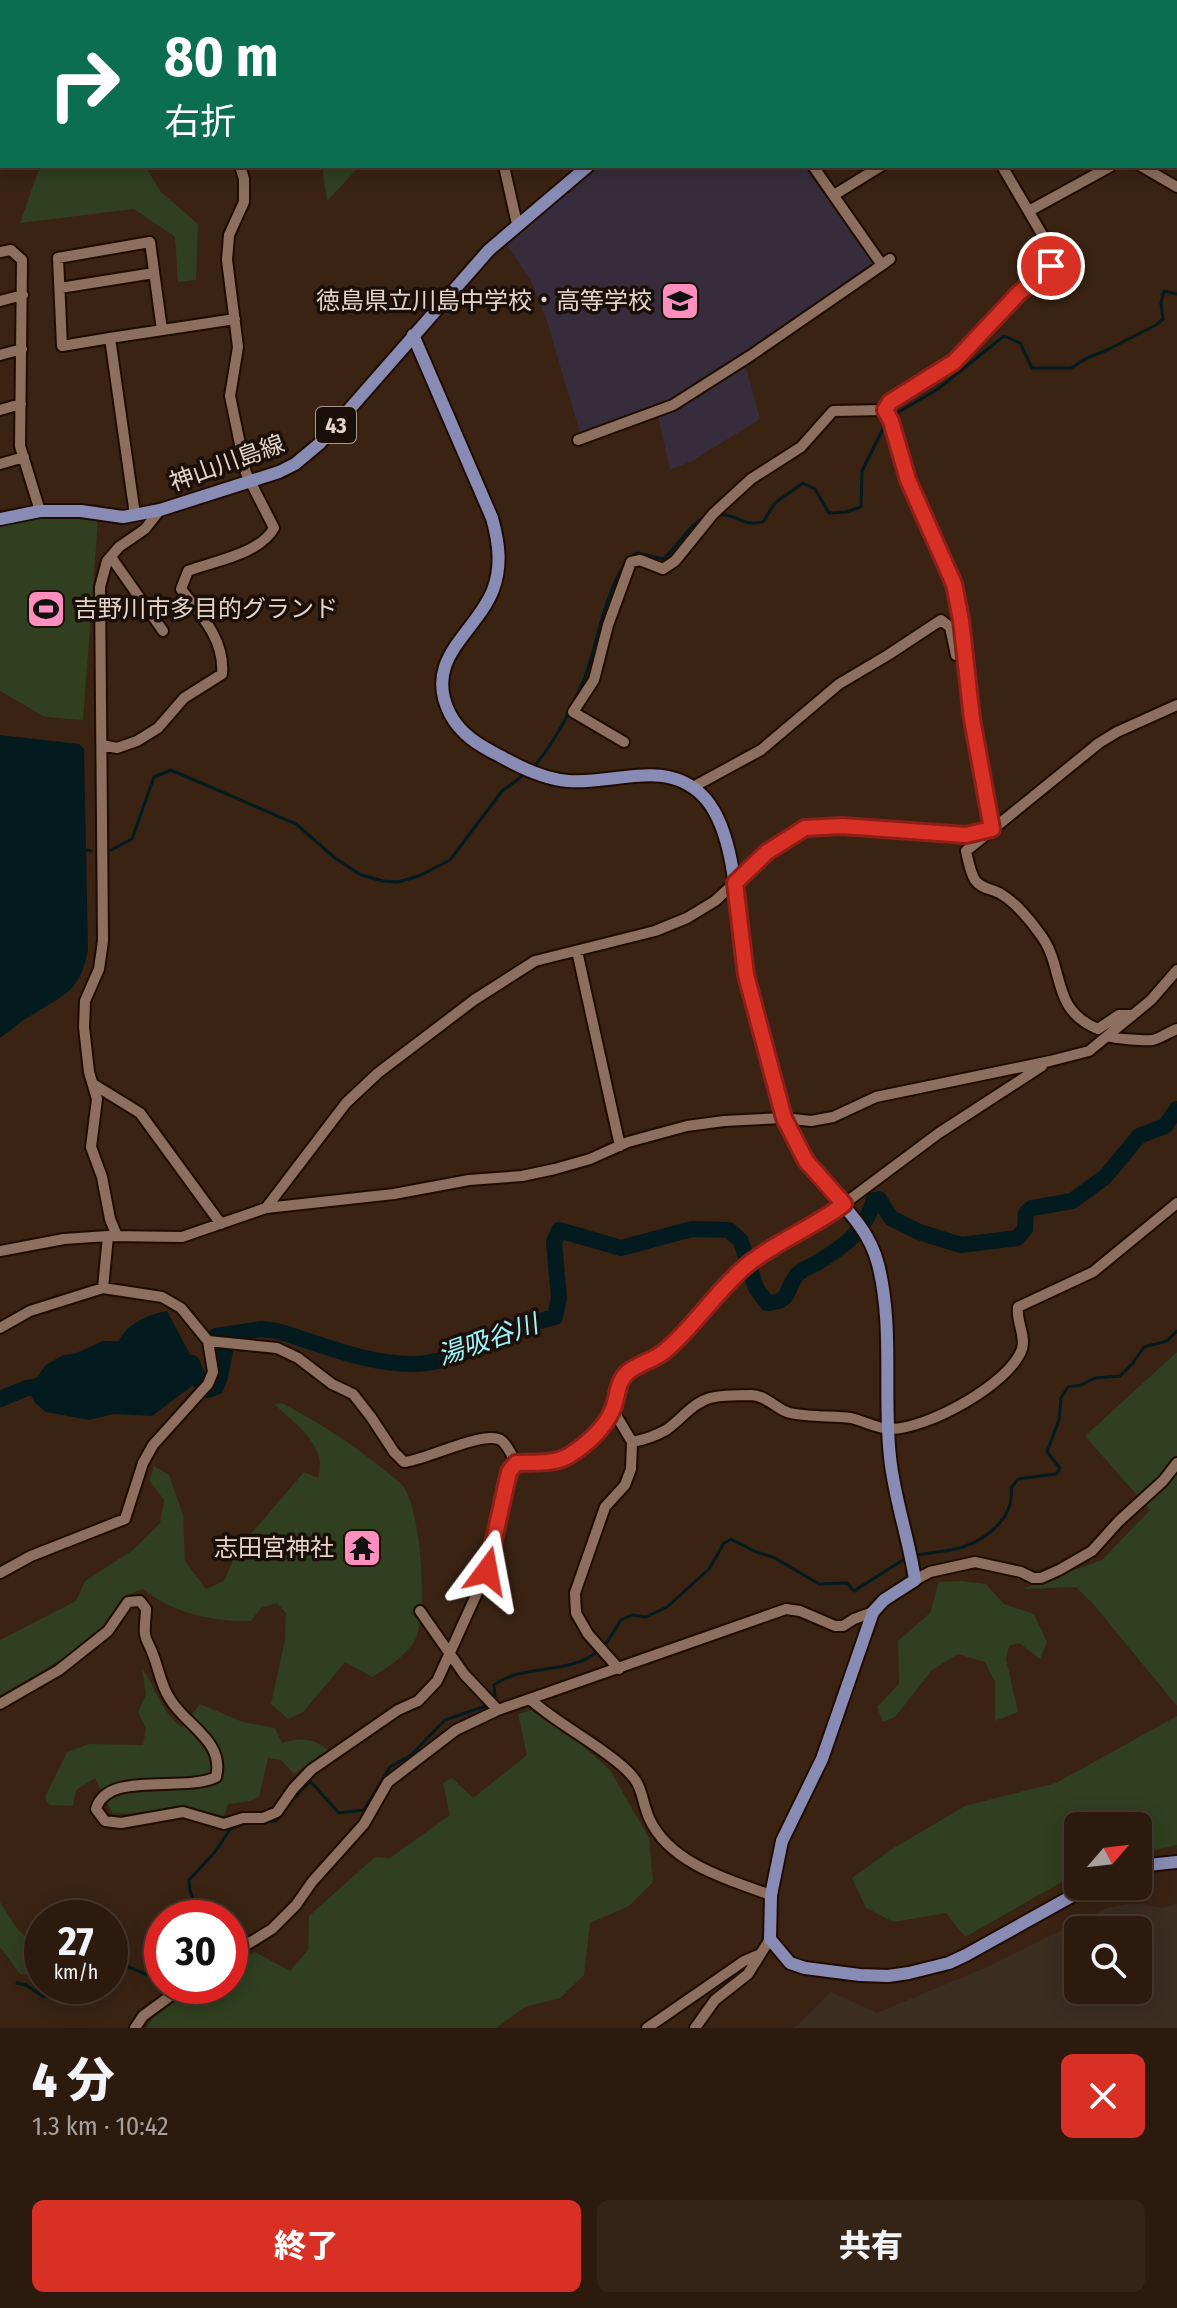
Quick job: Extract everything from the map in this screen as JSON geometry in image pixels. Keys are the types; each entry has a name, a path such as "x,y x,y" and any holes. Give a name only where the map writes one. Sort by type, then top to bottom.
{"main road":[{"name":"神山川島線","path":"0,519 40,511 135,515 250,483 295,464 319,444 489,250 586,168"},
{"path":"413,335 492,518 499,549 499,564 491,593 456,642 445,668 444,697 457,725 479,746 513,764 550,777 581,781 650,774 674,778 693,787 707,800 717,819 732,866 746,975 784,1118 806,1161 867,1236 877,1261 883,1288 888,1429 894,1484 915,1580 884,1600 873,1612 822,1759 782,1841 771,1895 770,1939 786,1960 805,1968 888,1976 949,1963 1065,1900"},
{"path":"1152,1865 1177,1862"}],"street":[{"path":"102,745 117,748 137,741 158,728 184,698 222,674 224,656 208,623 181,589 188,571 241,553 268,538 274,528 250,483 230,396 238,347 227,260 229,235 244,202 241,168"},
{"path":"504,168 517,224"},
{"path":"578,440 673,405 886,262 814,168"},
{"path":"834,195 878,168"},
{"path":"992,829 972,719 954,584 908,480 888,415 890,402 954,362 1018,294 1057,260 1003,168"},
{"path":"1029,211 1107,168"},
{"path":"1144,168 1177,187"},
{"path":"162,330 150,242 58,258 62,346 235,319"},
{"path":"0,252 11,250 22,260 20,446 40,511"},
{"path":"60,288 154,273"},
{"path":"0,301 23,295"},
{"path":"110,338 135,515"},
{"path":"0,355 22,349"},
{"path":"0,410 21,404"},
{"path":"624,742 573,712 594,680 608,625 631,562 640,560 663,569 675,561 710,517 751,479 801,447 833,411 888,415"},
{"path":"0,464 24,457"},
{"path":"103,1288 112,1236 102,1177 91,1147 97,1099 84,1027 85,1001 99,969 103,941 100,587 107,561 119,547 145,529 160,510"},
{"path":"111,557 163,631"},
{"path":"693,787 761,750 839,684 941,620 950,627 956,655 965,655"},
{"path":"1132,1015 1119,1015 1098,1029 1081,1022 1063,997 1042,935 1002,894 980,886 973,879 966,851 1108,738 1177,705"},
{"path":"266,1208 346,1103 378,1073 474,1000 535,961 655,931 687,918 715,901 767,852 805,828 842,826 966,835 992,829"},
{"path":"577,951 620,1146"},
{"path":"0,1251 64,1239 182,1237 266,1208 394,1194 555,1169 687,1126 724,1121 784,1118 811,1121 833,1117 876,1097 1089,1051 1151,1000 1177,970"},
{"path":"1108,1036 1119,1040 1135,1038 1151,1041 1176,1029"},
{"path":"0,1704 59,1670 108,1631 128,1602 140,1601 146,1609 145,1637 154,1654 162,1686 172,1703 208,1739 218,1758 216,1777 202,1784 125,1785 108,1790 96,1809 105,1821 121,1823 183,1812 224,1824 243,1818 263,1818 277,1812 311,1770 390,1715 418,1701 437,1681 487,1571 509,1472 516,1463 554,1461 567,1457 592,1439 613,1410 615,1396 627,1373 663,1353 697,1321 744,1267 773,1246 821,1221 967,1114 1050,1061"},
{"path":"93,1084 140,1113 221,1224"},
{"path":"632,1442 647,1439 667,1429 710,1398 756,1395 774,1402 788,1413 855,1419 888,1429 907,1428 932,1420 992,1384 1016,1358 1022,1348 1023,1337 1017,1318 1018,1307 1093,1272 1177,1203"},
{"path":"0,1328 30,1311 103,1288 162,1297 181,1308 208,1341 213,1372 148,1454 125,1519 31,1556 0,1573"},
{"path":"208,1341 277,1348 298,1358 332,1384 353,1394 404,1462 415,1461 451,1446 496,1438 503,1442 516,1463"},
{"path":"613,1410 632,1442 631,1469 625,1485 605,1507 575,1593 576,1613 600,1649 619,1669"},
{"path":"915,1580 930,1572 975,1562 1041,1578 1059,1570 1092,1551 1119,1521 1163,1481 1177,1463"},
{"path":"248,1944 272,1929 296,1905 312,1882 364,1824 388,1782 456,1730 498,1710 786,1609 800,1611 835,1626 843,1626 873,1612"},
{"path":"420,1611 481,1695 498,1710"},
{"path":"531,1700 621,1765 642,1789 649,1817 664,1842 685,1858 739,1884 771,1895"},
{"path":"695,2028 715,2000 755,1967 758,1955 770,1939"},
{"path":"647,2028 744,1961 758,1955"},
{"path":"135,2028 143,2016 159,2004"}],"shaded area":[{"name":"徳島県立川島中学校・高等学校","path":"596,168 809,168 873,258 874,265 670,402 580,433 547,321 531,281 506,244"},
{"path":"745,364 760,419 692,461 670,470 658,416 689,401"},
{"path":"1127,1904 1162,1908 1177,1904 1177,2028 794,2028 831,1992 877,2013 987,1967 1064,1929 1064,2004 1152,2004 1152,1916 1091,1916 1107,1908"}],"green space":[{"path":"39,168 146,168 161,192 198,224 196,280 178,282 175,237 134,209 20,223"},
{"path":"322,168 358,168 327,201"},
{"name":"吉野川市多目的グランド","path":"64,516 98,520 83,720 45,717 0,691 0,527 27,519"},
{"path":"1177,1352 1177,1706 1076,1587 1022,1589 1102,1560 1150,1510 1085,1436"},
{"path":"282,1403 360,1451 401,1484 409,1498 418,1539 422,1588 419,1629 405,1653 372,1677 345,1662 303,1712 288,1719 271,1704 285,1640 286,1613 277,1603 261,1608 251,1621 223,1620 180,1610 143,1589 126,1597 106,1623 76,1649 0,1695 0,1640 76,1601 85,1581 133,1550 160,1523 164,1500 149,1480 154,1466 169,1475 183,1515 185,1561 206,1589 224,1581 238,1549 304,1472 318,1478 320,1466 314,1446 308,1436 274,1404"},
{"path":"939,1582 986,1584 1004,1604 1034,1614 1047,1642 1040,1659 1019,1643 1009,1646 1006,1659 1018,1712 995,1721 995,1682 985,1662 958,1654 932,1670 895,1717 883,1722 877,1707 899,1684 898,1641 930,1613"},
{"path":"142,1669 164,1708 182,1727 200,1704 243,1722 275,1728 282,1743 307,1740 329,1751 294,1774 281,1760 268,1758 259,1796 250,1801 228,1804 224,1816 184,1806 127,1814 112,1813 95,1778 76,1790 73,1806 49,1805 45,1797 67,1752 89,1744 143,1745 146,1728 138,1712 146,1694"},
{"path":"531,1710 570,1734 610,1770 649,1838 653,1882 629,1906 590,1923 584,1975 560,1998 525,2007 496,2028 146,2028 154,2017 171,2004 248,2004 248,1956 255,1952 290,1971 308,1950 309,1916 375,1857 390,1858 450,1815 443,1783 452,1778 473,1798 527,1755 518,1714"},
{"path":"1177,1716 1177,1845 1152,1851 1152,1812 1064,1812 1064,1881 965,1937 946,1913 894,1922 866,1908 852,1878 892,1849 965,1806 1056,1783"},
{"path":"0,1902 24,1935 24,1974 20,1974 0,1947"}],"water":[{"path":"0,735 79,744 84,749 88,950 81,975 69,990 0,1038"},
{"path":"167,1311 203,1379 197,1386 192,1386 152,1416 114,1414 89,1420 46,1412 35,1403 25,1384 37,1377 46,1365 63,1355 74,1354 103,1341 119,1341 139,1321"}],"waterway":[{"path":"892,416 938,389 1004,336 1020,343 1032,368 1071,368 1156,325 1163,319 1161,303 1164,291 1177,294"},
{"path":"719,515 749,523 763,522 775,503 803,483 815,489 829,513 861,507 862,471 887,421"},
{"path":"536,764 557,734 580,688 611,591 627,561 637,553 663,559 695,524 708,516"},
{"path":"111,850 132,839 154,777 171,770 296,824 335,858 361,875 398,882 419,876 450,860 502,791 525,774"},
{"path":"86,850 91,851"},
{"name":"湯吸谷川","path":"216,1336 261,1329 277,1331 345,1353 397,1363 428,1363 453,1356 518,1328 555,1317 559,1298 554,1242 559,1230 621,1248 692,1229 729,1230 741,1241 756,1288 767,1303 775,1302 784,1298 800,1272 827,1257 859,1230 874,1200 879,1199 891,1218 919,1232 961,1245 1017,1238 1025,1229 1026,1213 1032,1208 1072,1201 1105,1177 1139,1136 1165,1126 1177,1109"},
{"path":"913,1556 963,1547 991,1532 1009,1508 1011,1488 1018,1479 1056,1474 1060,1468 1047,1452 1059,1420 1061,1398 1068,1387 1095,1378 1120,1376 1144,1347 1167,1341 1177,1331"},
{"path":"192,1363 201,1383 208,1390 216,1387 228,1336"},
{"name":"湯吸谷川","path":"0,1399 27,1388 48,1385"},
{"path":"604,1647 621,1620 632,1615 646,1617 667,1607 709,1569 724,1543 731,1539 775,1558 819,1584 847,1583 854,1591 906,1558"},
{"path":"495,1697 494,1685 506,1678 574,1664 598,1651"},
{"path":"287,1806 310,1781 339,1813 364,1810 390,1767 411,1755 445,1720 489,1705"},
{"path":"266,1821 276,1821 280,1815"},
{"path":"194,1900 189,1880 215,1852 230,1829 246,1823"},
{"path":"128,1968 144,1974"},
{"path":"17,1983 24,1985"}],"place":[{"name":"徳島県立川島中学校・高等学校","path":"680,301"},
{"name":"吉野川市多目的グランド","path":"46,609"},
{"name":"志田宮神社","path":"362,1548"}],"route":[{"path":"487,1571 509,1472 516,1463 554,1461 567,1457 592,1439 613,1410 615,1396 627,1373 663,1353 697,1321 744,1267 844,1204 806,1161 784,1118 746,975 735,883 780,841 805,828 842,826 966,835 992,829 972,719 954,584 908,480 885,410 890,402 954,362 1006,305 1051,266"}]}
